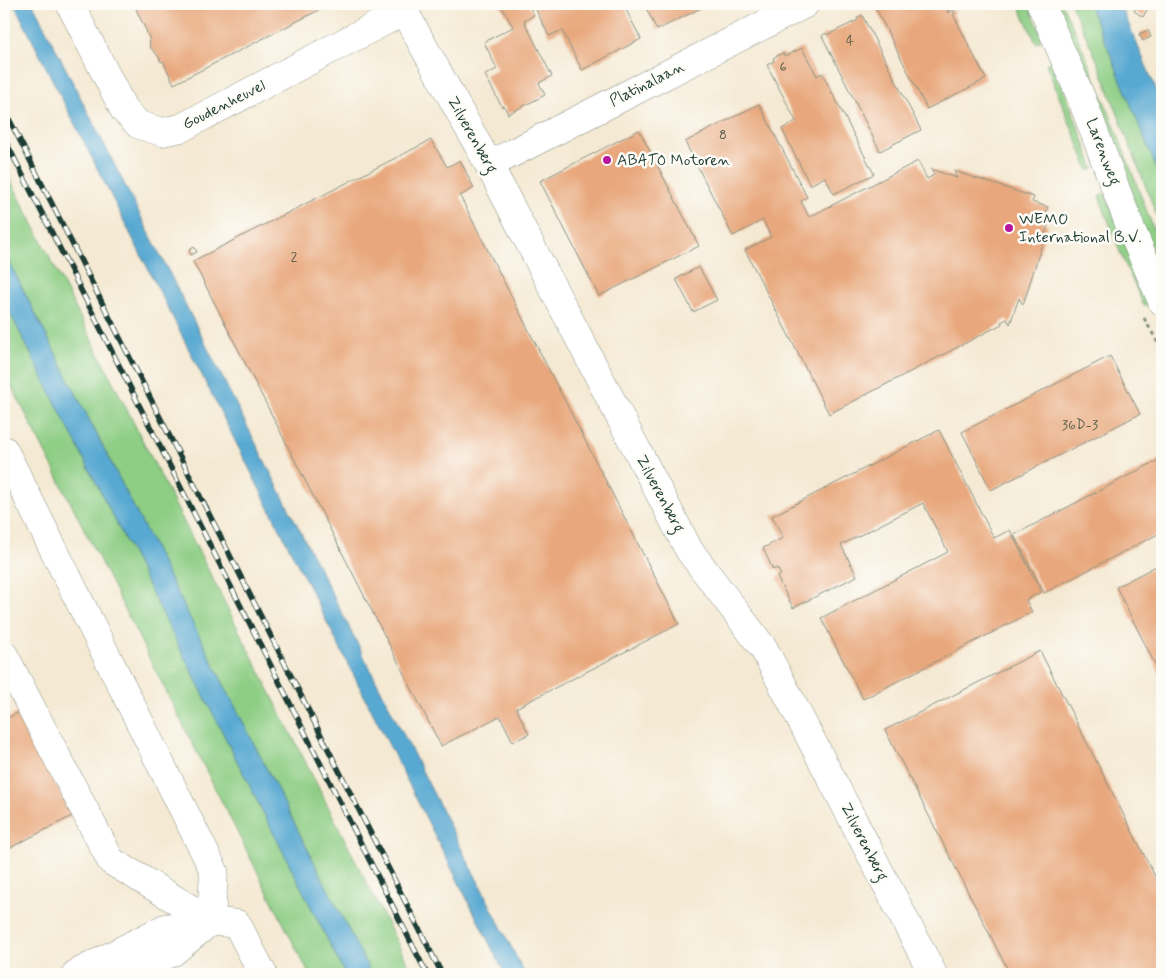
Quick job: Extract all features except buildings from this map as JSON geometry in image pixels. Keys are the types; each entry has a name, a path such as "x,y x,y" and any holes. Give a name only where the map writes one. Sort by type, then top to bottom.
{"street":[{"name":"Goudenheuvel","path":"70,4 124,110 139,125 162,132 181,128 403,8"},
{"name":"Platinalaan","path":"489,165 804,4"},
{"name":"Larenweg","path":"1041,4 1082,97 1132,229 1162,301"},
{"name":"Zilverenberg","path":"403,8 489,165 689,550 764,649 933,974"},
{"path":"4,450 214,871 211,921 173,952 128,974"},
{"path":"4,655 111,861 211,921"},
{"path":"76,974 165,928 211,921 237,924 263,974"}],"path":[{"path":"1151,331 1162,350"}],"green space":[{"path":"1018,4 1028,4 1044,39 1036,43"},
{"path":"1052,4 1062,4 1113,122 1162,251 1162,274"},
{"path":"1071,4 1088,4 1108,48 1162,182 1162,229 1097,60"},
{"path":"1051,61 1054,62 1094,169 1089,171 1046,64"},
{"path":"4,167 413,974 371,974 4,252"},
{"path":"1105,194 1150,300 1148,305 1144,306 1121,255 1099,196"},
{"path":"4,301 345,974 309,974 4,371"}],"water":[{"path":"14,4 33,4 525,974 505,974"},
{"path":"1088,4 1120,4 1162,103 1162,182 1108,48"},
{"path":"4,252 371,974 345,974 4,301"}],"railway":[{"path":"4,109 442,974"},
{"path":"4,138 427,974"}],"place":[{"name":"ABATO Motoren","path":"607,160"},
{"name":"WEMO International B.V.","path":"1009,228"}]}
